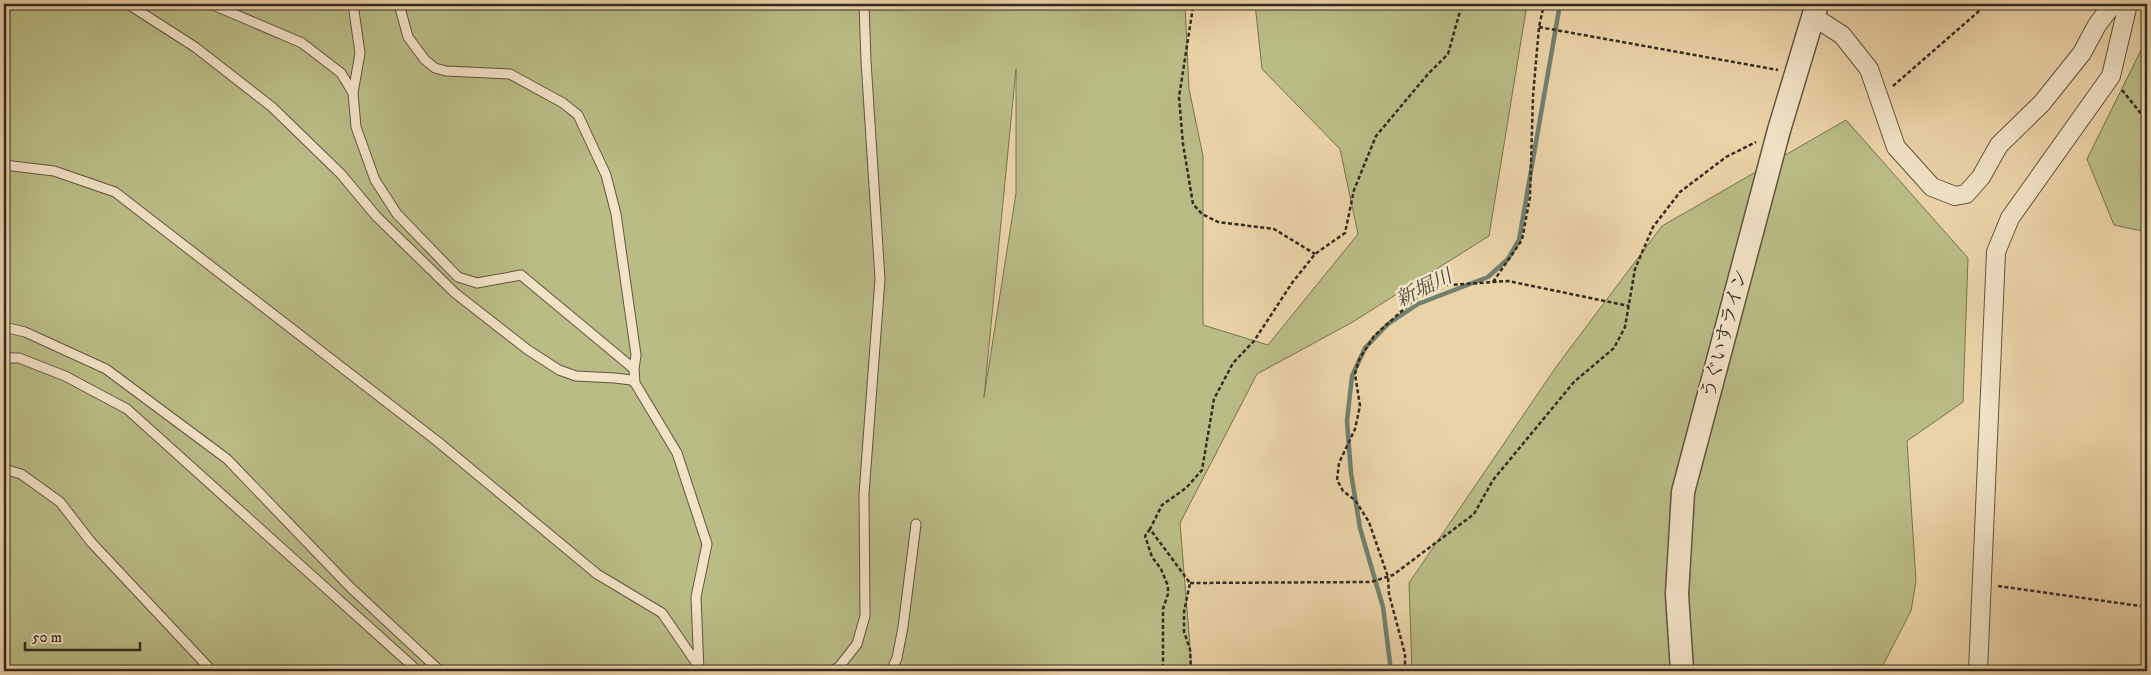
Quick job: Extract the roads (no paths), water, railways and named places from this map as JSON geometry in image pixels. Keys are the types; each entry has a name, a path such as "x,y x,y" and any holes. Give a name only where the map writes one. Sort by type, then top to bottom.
{"street":[{"path":"1816,11 1842,35 1869,69 1896,148 1932,187 1955,196 1966,194 1981,177 1999,145 2042,103 2082,53 2096,25 2112,4"},
{"path":"1978,671 1996,252 2010,218 2112,76 2128,4"},
{"name":"うぐいすライン","path":"1682,671 1677,594 1683,492 1779,130 1816,11"}],"lane":[{"path":"128,4 195,46 272,107 340,174 376,216 454,293 528,350 559,370 576,376 623,379 635,383"},
{"path":"211,4 302,43 341,73 353,93"},
{"path":"353,4 360,53 353,93 356,127 375,180 397,214 458,277 477,282 521,275 634,369"},
{"path":"399,4 408,37 425,60 435,68 446,71 510,74 563,103 578,115 606,175 616,214 636,355 635,383 677,453 707,544 696,597 699,669"},
{"path":"832,671 840,666 857,644 865,616 864,494 880,279 864,4"},
{"path":"4,165 54,171 115,192 437,442 597,574 662,613 699,669"},
{"path":"4,327 25,332 106,369 227,460 350,587 440,671"},
{"path":"4,358 19,358 65,376 127,409 418,671"},
{"path":"4,469 21,474 60,502 91,542 212,671"},
{"path":"892,671 897,658 903,627 916,524"}],"waterway":[{"name":"新堀川","path":"1391,671 1383,607 1360,528 1351,473 1347,421 1352,376 1365,348 1388,324 1418,304 1488,277 1508,259 1519,240 1560,4"}]}
